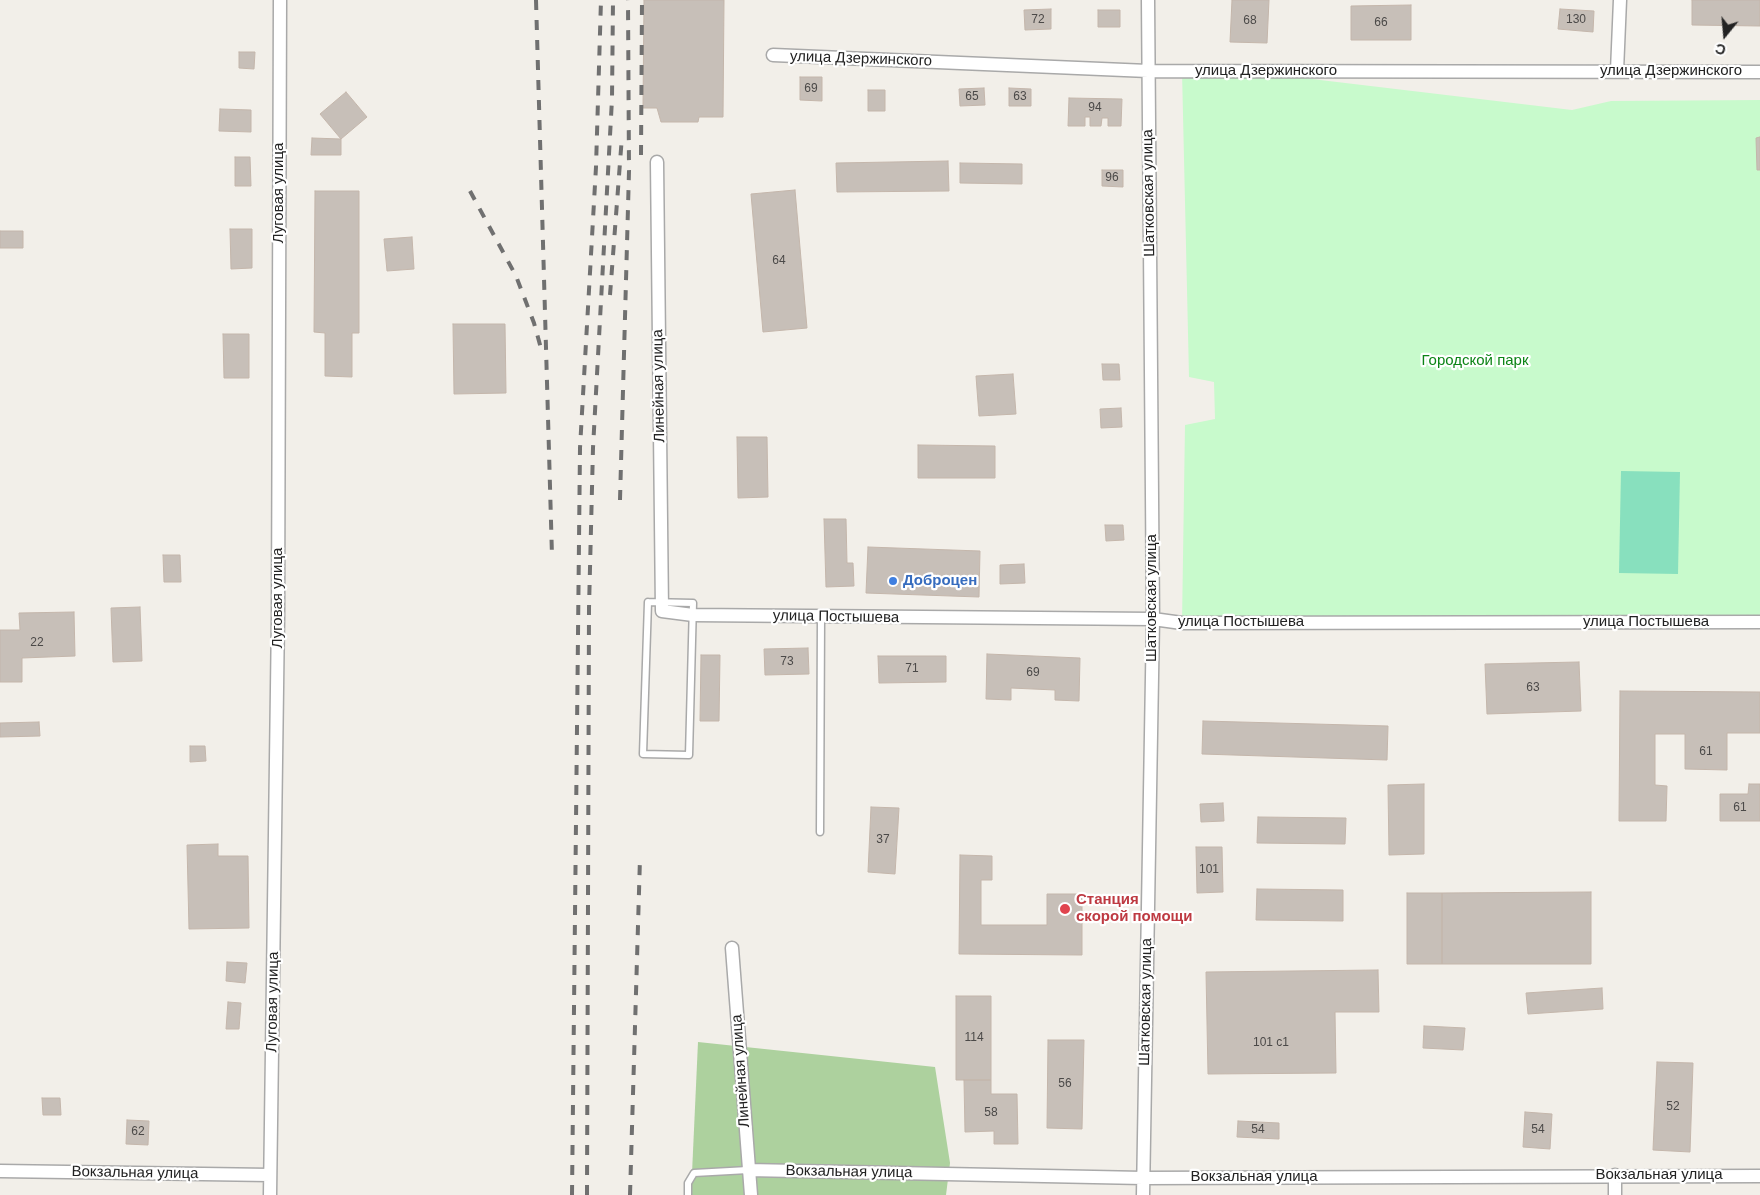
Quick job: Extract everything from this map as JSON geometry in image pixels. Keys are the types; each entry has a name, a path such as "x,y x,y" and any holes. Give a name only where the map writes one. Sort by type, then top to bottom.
{"street":[{"name":"Луговая улица","path":"270,1195 278,606 280,0"},
{"name":"Шатковская улица","path":"1143,1195 1153,619 1148,0"},
{"path":"1617,71 1620,0"},
{"name":"улица Дзержинского","path":"772,55 1148,72 1760,72"},
{"name":"Линейная улица","path":"657,162 662,607"},
{"name":"улица Постышева","path":"662,607 693,615 821,618 1153,619 1182,623 1760,622"},
{"name":"Линейная улица","path":"732,948 751,1195"},
{"name":"Вокзальная улица","path":"748,1170 1143,1178 1760,1176"},
{"name":"Вокзальная улица","path":"0,1171 270,1175"},
{"path":"1615,1175 1615,1195"}],"lane":[{"path":"662,607 648,602 643,754 689,755 693,615"},
{"path":"820,832 821,618"},
{"path":"688,1195 688,1183 694,1173 748,1170"}],"green space":[{"name":"Городской парк","path":"1182,71 1253,72 1572,110 1611,101 1760,100 1760,622 1182,623 1185,425 1215,419 1214,382 1189,377"},
{"path":"1621,471 1680,472 1678,574 1619,573"},
{"path":"698,1042 935,1067 950,1163 946,1195 691,1195"}],"building":[{"path":"644,0 724,0 723,117 699,117 698,122 661,122 657,108 643,108"},
{"path":"1232,0 1269,0 1267,43 1230,42"},
{"path":"1692,0 1760,0 1760,26 1692,25"},
{"path":"1411,5 1411,40 1351,40 1351,6"},
{"path":"1051,9 1051,29 1025,30 1024,10"},
{"path":"1560,9 1594,11 1593,32 1558,29"},
{"path":"1098,10 1120,10 1120,27 1098,27"},
{"path":"239,52 255,52 254,69 239,68"},
{"path":"800,77 822,77 822,101 800,100"},
{"path":"984,88 985,105 960,106 959,89"},
{"path":"1009,88 1031,89 1031,106 1009,106"},
{"path":"868,90 885,90 885,111 868,111"},
{"path":"346,92 367,117 341,139 320,114"},
{"path":"1069,98 1122,99 1121,126 1108,126 1108,118 1102,118 1101,126 1090,126 1090,117 1085,117 1085,126 1068,126"},
{"path":"220,109 251,110 251,132 219,131"},
{"path":"1760,137 1760,170 1757,170 1756,138"},
{"path":"312,138 341,139 341,155 311,155"},
{"path":"235,157 250,157 251,186 235,186"},
{"path":"948,161 949,191 837,192 836,163"},
{"path":"960,163 1022,164 1022,184 960,183"},
{"path":"1102,170 1123,170 1123,187 1102,186"},
{"path":"795,190 807,328 763,332 751,194"},
{"path":"315,191 359,191 359,333 352,333 352,377 325,376 325,333 314,332"},
{"path":"230,229 252,229 252,268 231,269"},
{"path":"0,231 23,231 23,248 0,248"},
{"path":"412,237 414,269 387,271 384,239"},
{"path":"453,324 505,324 506,393 454,394"},
{"path":"223,334 249,334 249,378 224,378"},
{"path":"1102,364 1119,364 1120,380 1103,380"},
{"path":"1013,374 1016,414 979,416 976,376"},
{"path":"1121,408 1122,427 1101,428 1100,409"},
{"path":"737,437 767,437 768,497 738,498"},
{"path":"918,445 995,446 995,478 918,478"},
{"path":"824,519 846,519 847,563 853,563 854,586 826,587"},
{"path":"1105,525 1123,525 1124,540 1106,541"},
{"path":"868,547 980,551 979,597 866,593"},
{"path":"163,555 180,555 181,582 164,582"},
{"path":"1024,564 1025,583 1000,584 1000,565"},
{"path":"140,607 142,661 113,662 111,608"},
{"path":"74,612 75,656 22,658 22,682 0,682 0,630 20,630 19,613"},
{"path":"808,648 809,674 765,675 764,649"},
{"path":"987,654 1080,658 1079,701 1055,700 1055,690 1011,688 1011,700 986,699"},
{"path":"701,655 720,655 719,721 700,721"},
{"path":"878,656 946,656 946,682 879,683"},
{"path":"1579,662 1581,711 1487,714 1485,664"},
{"path":"1620,691 1760,692 1760,733 1727,733 1727,770 1685,769 1685,734 1655,734 1655,785 1667,786 1666,821 1619,821"},
{"path":"1203,721 1388,726 1387,760 1202,754"},
{"path":"39,722 40,736 0,737 0,723"},
{"path":"190,746 205,746 206,761 190,762"},
{"path":"1424,784 1424,854 1389,855 1388,785"},
{"path":"1749,784 1760,784 1760,821 1720,821 1720,794 1748,794"},
{"path":"1223,803 1224,821 1201,822 1200,804"},
{"path":"871,807 899,808 895,874 868,872"},
{"path":"1258,817 1346,818 1345,844 1257,843"},
{"path":"218,844 218,856 248,856 249,928 189,929 187,845"},
{"path":"1196,847 1222,847 1223,892 1197,893"},
{"name":"Станция скорой помощи","path":"960,855 992,856 992,880 981,880 981,925 1047,925 1047,894 1082,894 1082,955 959,954"},
{"path":"1257,889 1343,890 1343,921 1256,920"},
{"path":"1591,892 1591,964 1442,964 1442,893"},
{"path":"1407,893 1442,893 1442,964 1407,964"},
{"path":"227,962 247,963 245,983 226,981"},
{"path":"1378,970 1379,1012 1335,1012 1336,1073 1208,1074 1206,972"},
{"path":"1602,988 1603,1009 1528,1014 1526,993"},
{"path":"956,996 991,996 991,1080 956,1080"},
{"path":"228,1002 241,1003 239,1029 226,1029"},
{"path":"1424,1026 1465,1028 1463,1050 1423,1048"},
{"path":"1048,1040 1084,1040 1082,1129 1047,1128"},
{"path":"1657,1062 1693,1063 1690,1152 1653,1150"},
{"path":"964,1080 991,1080 991,1094 1017,1094 1018,1144 994,1144 994,1131 965,1132"},
{"path":"42,1098 60,1098 61,1115 43,1115"},
{"path":"1525,1112 1552,1114 1550,1149 1523,1147"},
{"path":"127,1120 149,1121 148,1145 126,1144"},
{"path":"1238,1121 1279,1123 1279,1139 1237,1137"}],"railway":[{"path":"536,0 552,556"},
{"path":"572,1195 580,448 596,167 601,0"},
{"path":"587,1195 589,608 593,448 612,99 613,0"},
{"path":"620,500 629,171 628,0"},
{"path":"641,155 642,0"},
{"path":"610,295 622,136"},
{"path":"470,191 516,276 534,323 542,352"},
{"path":"630,1195 640,858"}],"place":[{"name":"Доброцен","path":"893,581"},
{"name":"Станция скорой помощи","path":"1065,909"}]}
